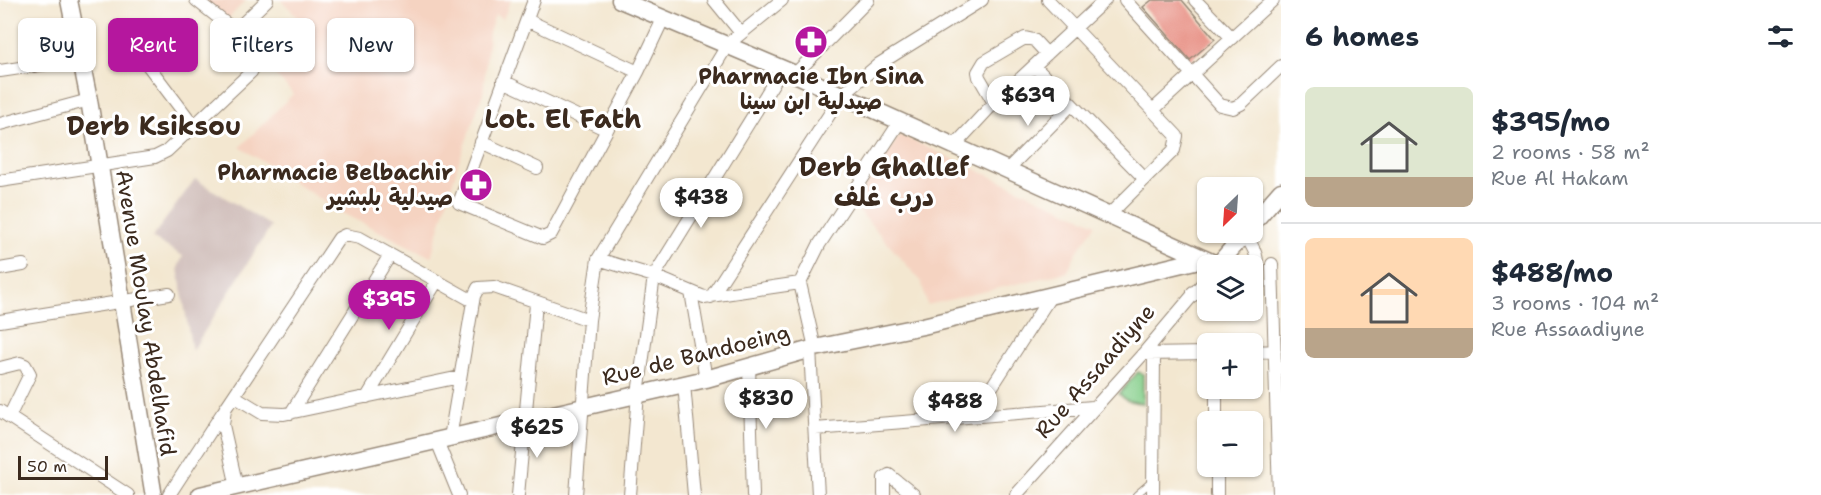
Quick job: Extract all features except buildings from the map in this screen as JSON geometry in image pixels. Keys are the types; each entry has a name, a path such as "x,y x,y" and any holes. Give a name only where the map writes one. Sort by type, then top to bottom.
{"street":[{"name":"Avenue Moulay Abdelhafid","path":"69,0 72,18"},
{"path":"196,0 219,18"},
{"path":"249,18 267,0"},
{"path":"534,0 460,205 540,238 547,238 638,72 663,19"},
{"path":"620,0 728,44 953,147 1204,255"},
{"path":"714,0 741,33"},
{"path":"576,495 589,320 598,259 728,44 782,0"},
{"path":"630,495 638,394 654,276 788,72 868,0"},
{"path":"1047,0 1154,109 1177,136 1174,150 1109,215"},
{"path":"953,147 994,103 1105,0"},
{"path":"1125,0 1220,105 1233,108 1253,95 1281,66"},
{"path":"1195,0 1232,38"},
{"path":"1154,109 1193,76 1273,0"},
{"path":"711,297 842,95 879,64 979,1"},
{"path":"526,20 638,72"},
{"path":"994,103 978,72 984,62 1025,38 1034,40 1047,54"},
{"path":"1035,67 1144,178"},
{"path":"0,71 18,68"},
{"name":"Avenue Moulay Abdelhafid","path":"83,72 121,301 159,494"},
{"path":"153,72 194,126"},
{"path":"0,181 155,157 167,151 251,72"},
{"path":"503,81 607,130"},
{"path":"0,124 89,100"},
{"path":"1006,170 1071,105"},
{"path":"818,495 812,348 800,283 819,245 899,123"},
{"path":"482,142 537,168"},
{"path":"1263,212 1281,191"},
{"path":"159,494 225,409 339,238 345,235 360,238 473,301"},
{"path":"1221,255 1234,243"},
{"path":"291,413 390,255"},
{"path":"598,259 711,297 800,283"},
{"name":"Rue de Bandoeing","path":"200,495 706,379 812,348 1197,264"},
{"path":"1277,264 1275,351 1279,495"},
{"path":"0,269 23,265"},
{"path":"367,396 437,281"},
{"path":"459,495 443,440 460,377 473,301 478,288 488,285 536,304 589,320"},
{"name":"Rue Assaadiyne","path":"1016,495 1093,407 1149,354 1197,288"},
{"path":"691,292 706,379"},
{"path":"1193,292 1197,293"},
{"path":"0,321 169,294"},
{"path":"973,416 1050,297"},
{"path":"518,495 536,304"},
{"path":"1263,352 1275,351"},
{"path":"1153,495 1149,354 1197,353"},
{"path":"0,368 20,363 25,365 30,374 4,414 128,495"},
{"path":"749,366 753,495"},
{"path":"234,396 262,413 271,415 291,413 460,377"},
{"path":"684,384 694,495"},
{"path":"815,429 1093,407"},
{"path":"225,409 223,425 237,487"},
{"path":"885,495 884,478 889,475 914,495"},
{"path":"1217,477 1217,495"}],"lane":[{"path":"1136,495 1153,480"}],"shaded area":[{"path":"199,0 246,0 226,18"},
{"path":"281,0 511,0 503,19 495,15 489,32 483,93 458,164 431,257 342,213 240,147 293,94 275,74 277,72 315,72 315,18 299,18"},
{"path":"900,135 1096,224 1076,253 1067,272 927,305 921,281 853,204"},
{"path":"195,179 271,226 192,351 178,268 183,256 152,238"}],"green space":[{"path":"1138,372 1143,374 1143,404 1126,400 1119,394"}],"place":[{"name":"Pharmacie Ibn Sina صيدلية ابن سينا","path":"811,42"},
{"name":"Pharmacie Belbachir صيدلية بلبشير","path":"476,185"}],"district":[{"name":"Lot. El Fath","path":"563,118"},
{"name":"Derb Ksiksou","path":"154,125"},
{"name":"Derb Ghallef درب غلف","path":"884,181"}]}
